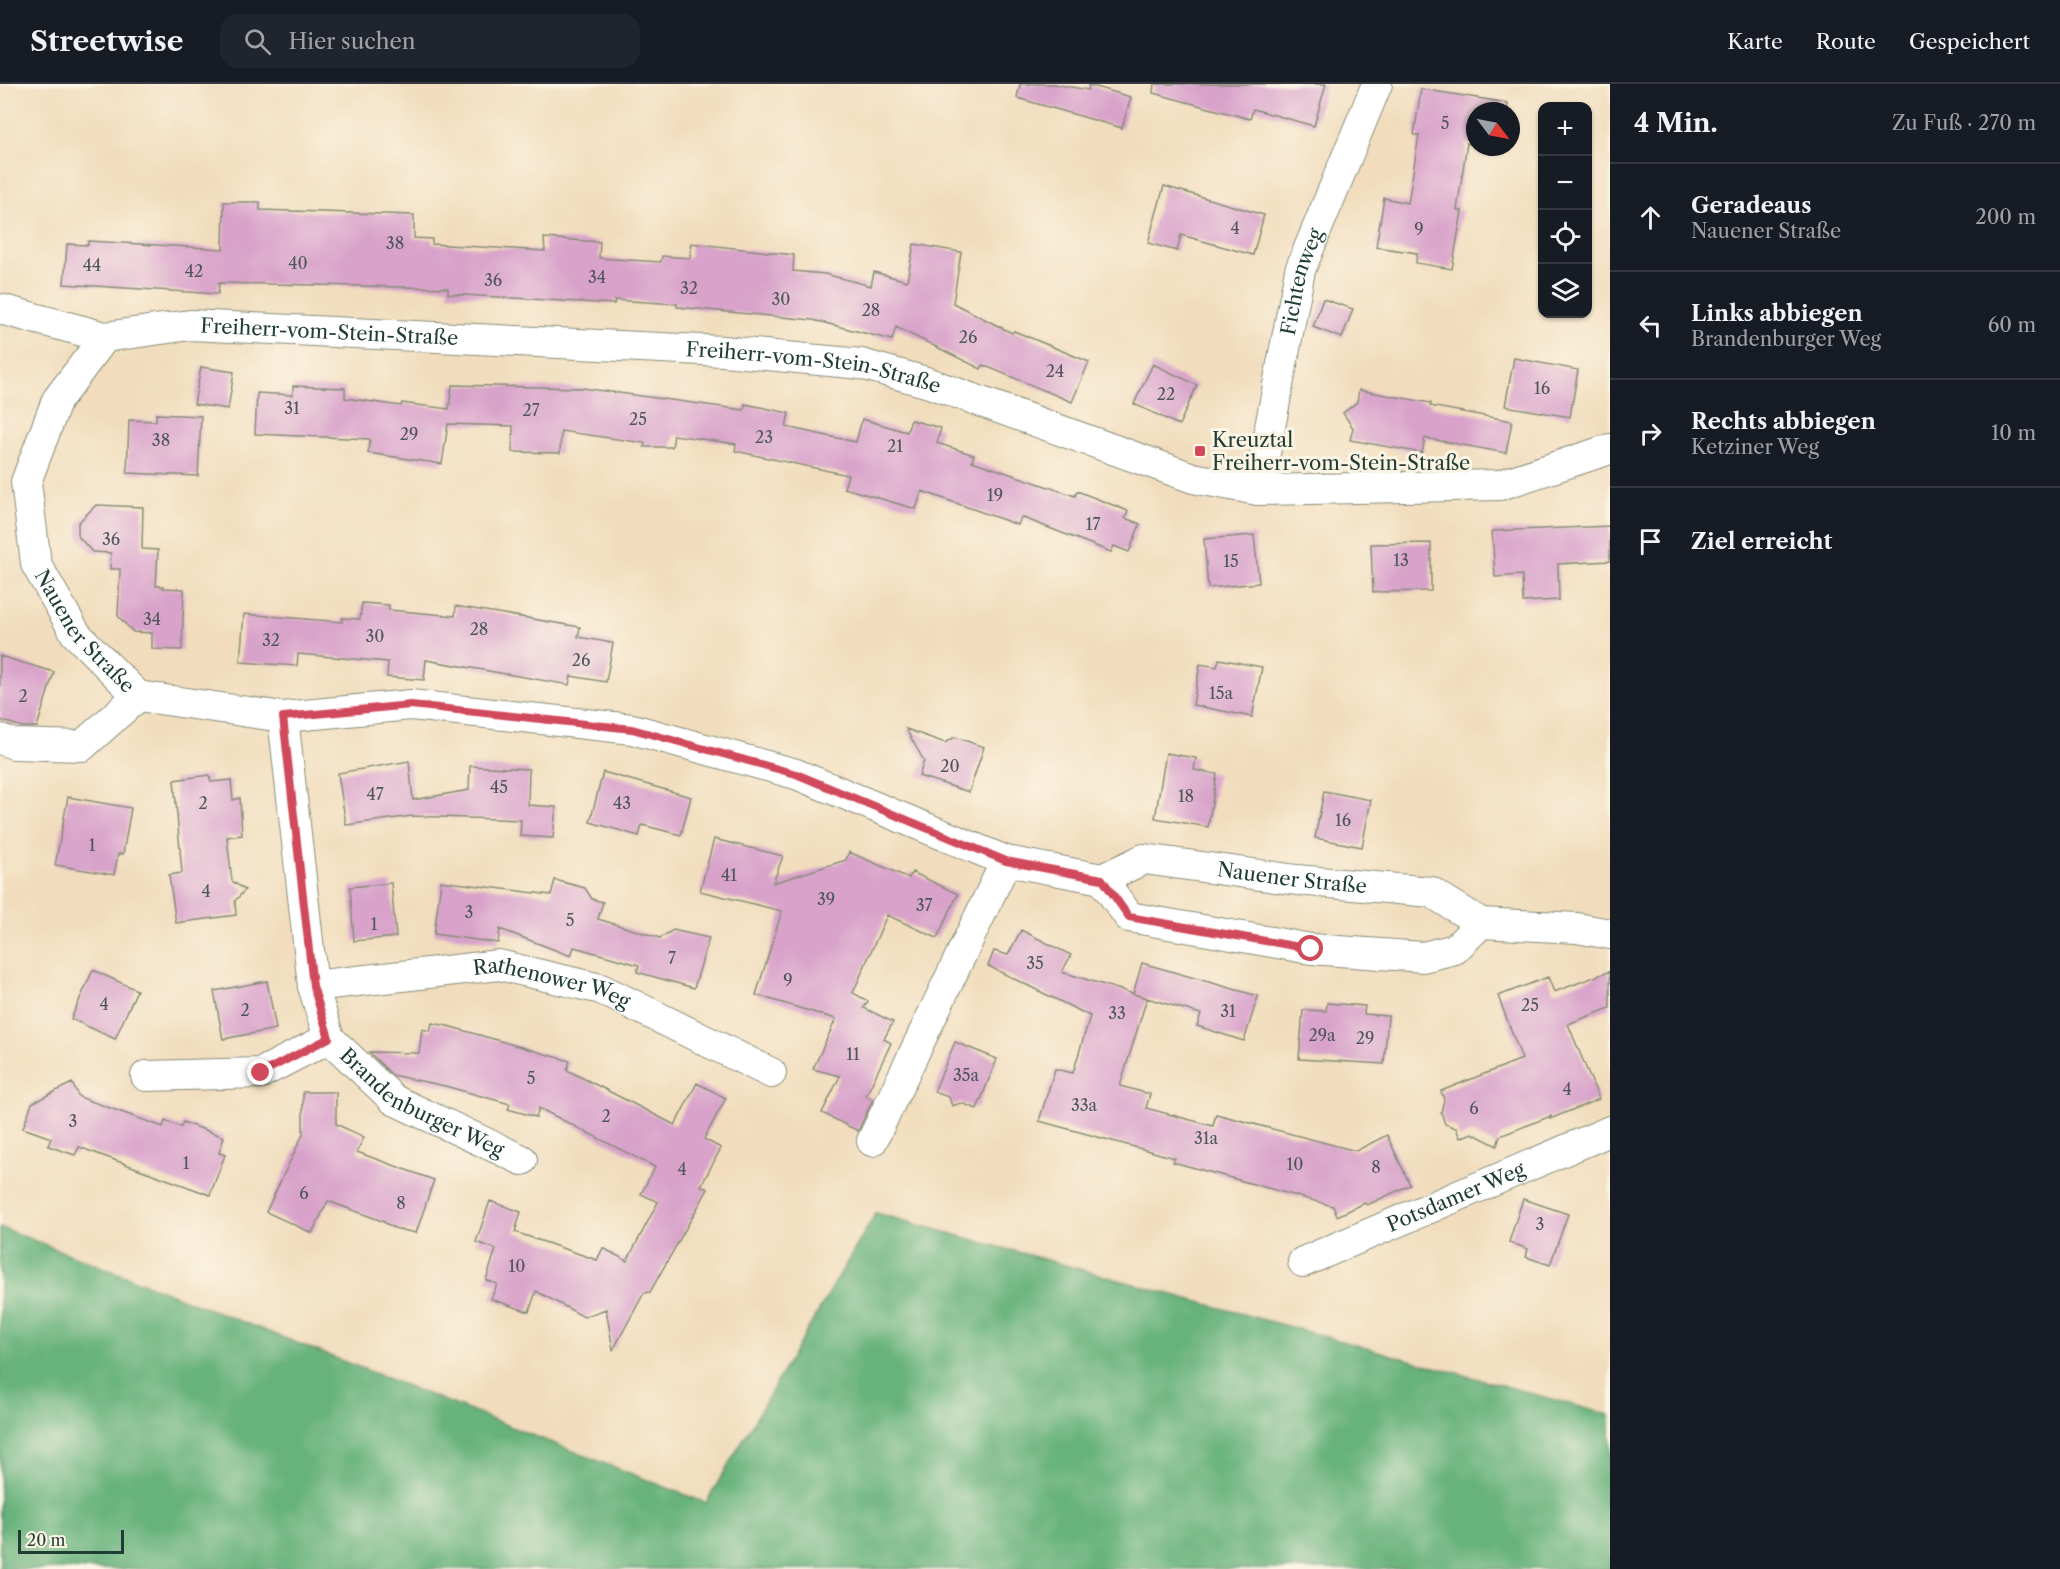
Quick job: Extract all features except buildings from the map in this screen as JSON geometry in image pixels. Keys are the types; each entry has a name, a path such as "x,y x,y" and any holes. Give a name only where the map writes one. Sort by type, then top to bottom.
{"street":[{"name":"Fichtenweg","path":"1258,490 1300,270 1377,84"},
{"name":"Freiherr-vom-Stein-Straße","path":"0,309 105,337 190,325 723,351 861,364 926,382 1193,478 1258,490 1500,485 1610,449"},
{"name":"Nauener Straße","path":"105,337 57,400 26,482 36,564 76,634 138,696 283,717 411,705 632,729 796,774 1006,861 1102,879 1144,859 1297,880 1431,892 1480,923 1577,928 1610,934"},
{"path":"0,739 14,744 82,746 138,696"},
{"name":"Brandenburger Weg","path":"283,717 313,986 329,1038 394,1101 522,1160"},
{"path":"872,1142 1006,861"},
{"path":"1102,879 1129,917 1311,949 1423,957 1455,949 1480,923"},
{"name":"Rathenower Weg","path":"313,986 499,965 601,989 771,1073"},
{"path":"146,1076 261,1073 329,1038"},
{"name":"Potsdamer Weg","path":"1303,1262 1610,1131"}],"green space":[{"path":"876,1213 1610,1415 1610,1569 0,1569 0,1227 706,1503"}],"place":[{"name":"Kreuztal Freiherr-vom-Stein-Straße","path":"1200,451"}],"route":[{"path":"261,1073 329,1038 313,986 283,717 411,705 632,729 796,774 1006,861 1102,879 1129,917 1311,949"}]}
